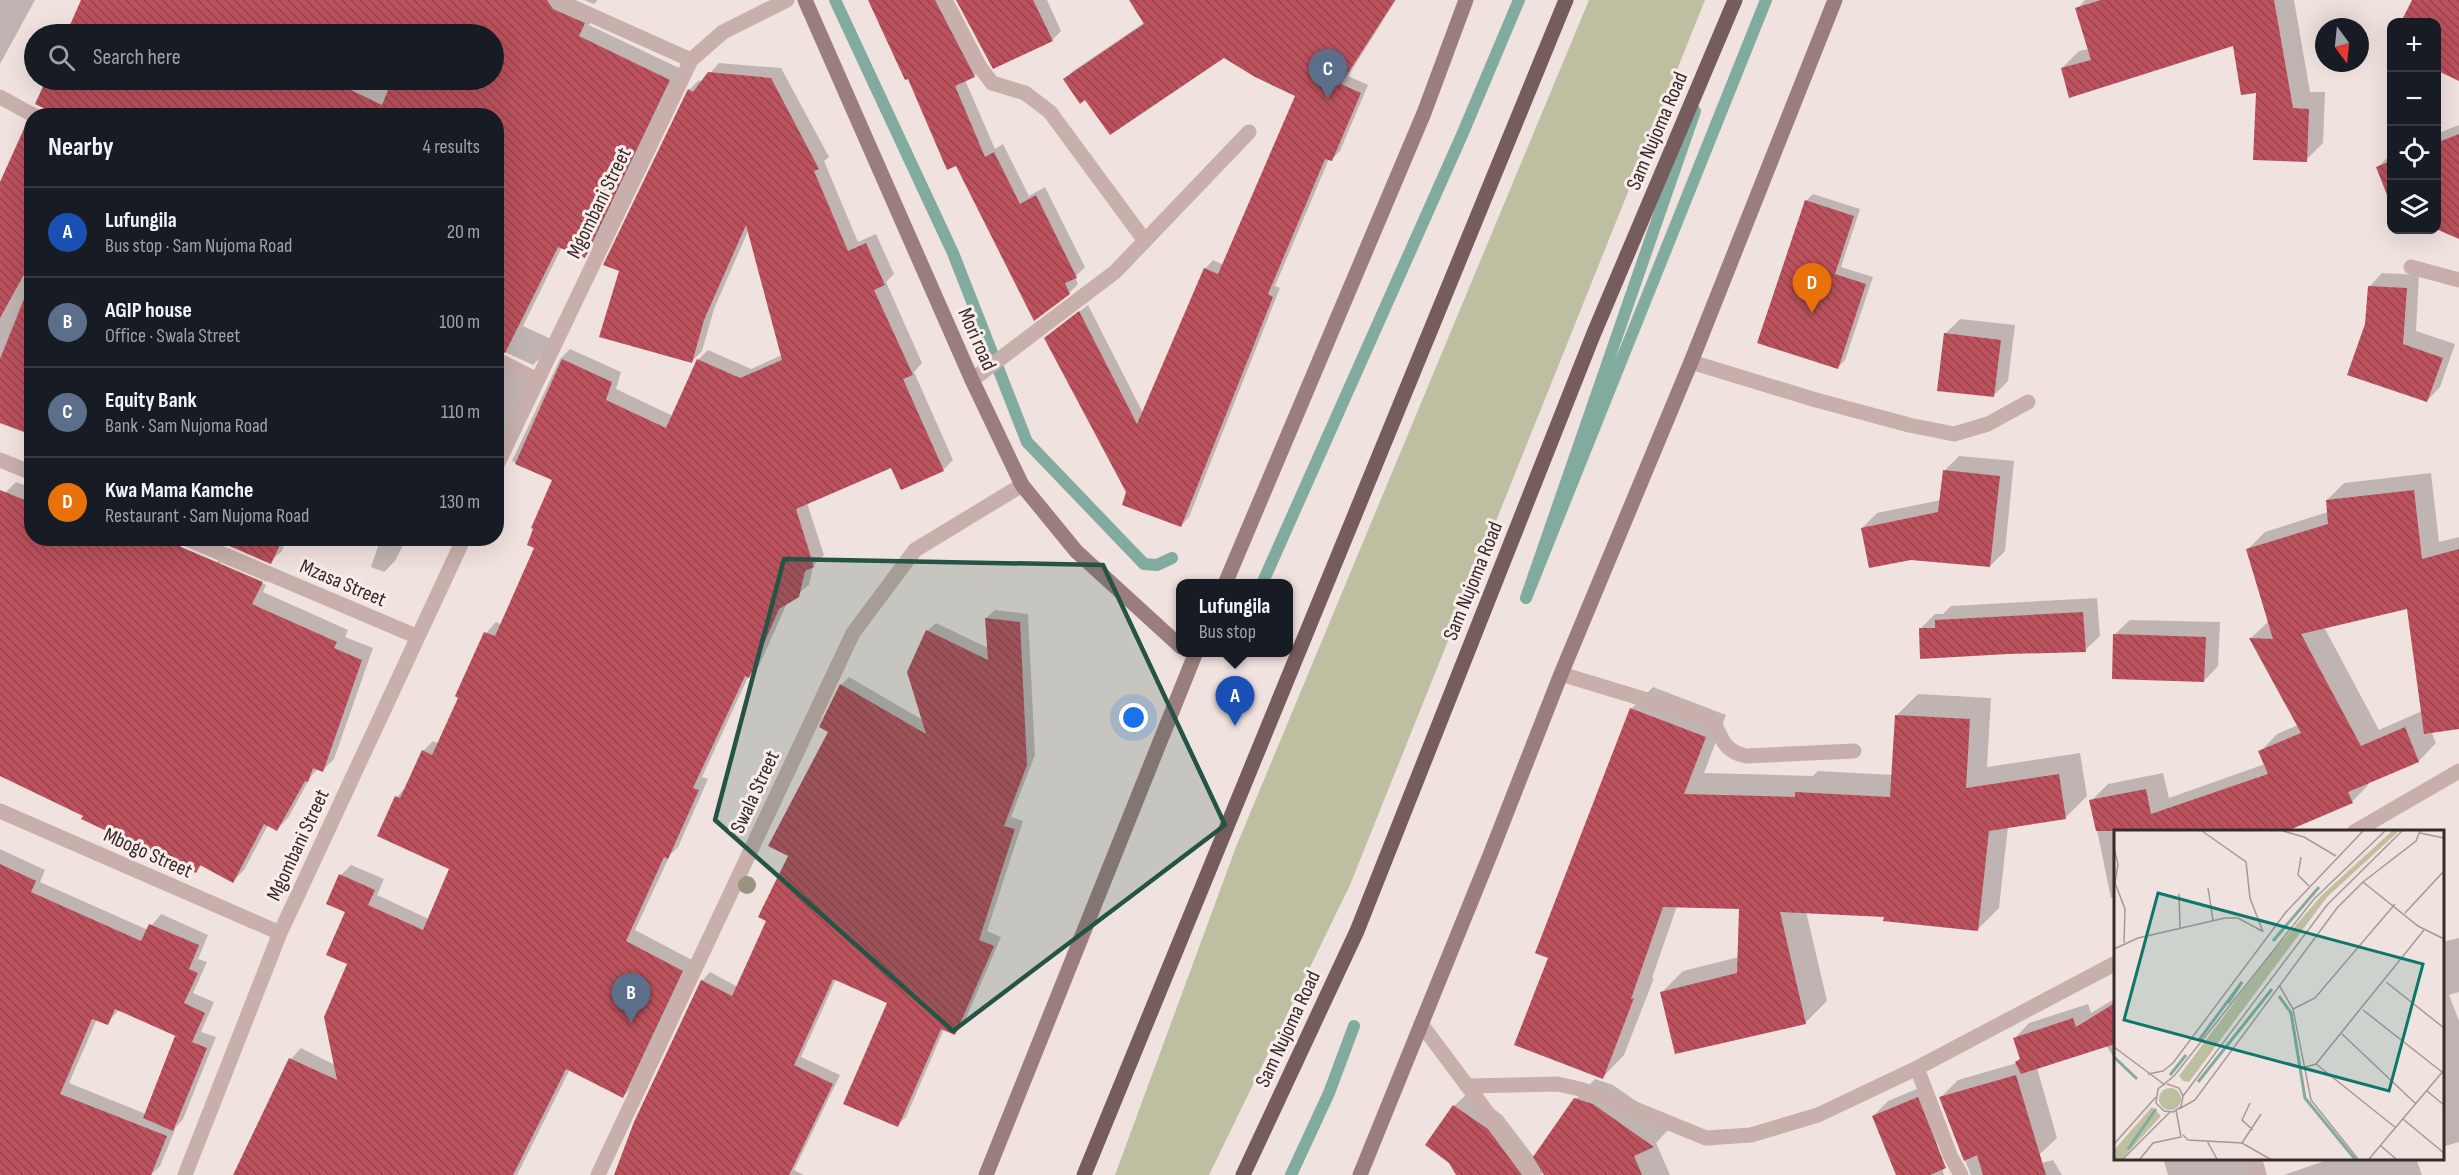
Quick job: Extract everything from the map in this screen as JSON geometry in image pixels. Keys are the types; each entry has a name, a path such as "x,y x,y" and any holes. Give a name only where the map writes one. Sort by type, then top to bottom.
{"main road":[{"path":"1084,1175 1566,0"},
{"name":"Sam Nujoma Road","path":"1243,1175 1356,931 1594,333 1735,0"}],"street":[{"path":"557,0 692,60"},
{"name":"Mgombani Street","path":"504,450 692,60 723,32 787,0"},
{"path":"945,0 980,67 992,83 1025,93 1050,112 1145,241"},
{"path":"1227,579 1424,113 1466,0"},
{"path":"1360,1175 1561,674 1691,362 1835,0"},
{"name":"Mori road","path":"811,2 972,380 1022,485 1076,551 1176,642"},
{"path":"0,97 24,110"},
{"path":"972,380 1114,272 1249,132"},
{"path":"2411,267 2459,280"},
{"path":"1691,362 1826,403 1909,425 1954,434 1988,424 2028,402"},
{"path":"504,363 537,380"},
{"path":"0,460 24,470"},
{"name":"Swala Street","path":"598,1175 853,633 915,550 1022,485"},
{"name":"Mzasa Street","path":"204,546 418,637"},
{"name":"Mgombani Street","path":"185,1175 280,933 460,546"},
{"path":"986,1175 1191,657"},
{"path":"1561,674 1713,720 1726,748 1746,756 1854,751"},
{"path":"2356,830 2459,771"},
{"name":"Mbogo Street","path":"0,811 280,933"},
{"path":"1467,1086 1557,1084 1580,1089 1706,1138 1751,1135 1818,1115 1917,1068 2114,964"},
{"path":"1421,1024 1534,1175"},
{"path":"1917,1068 1950,1155 1961,1175"},
{"path":"2254,1160 2259,1175"}],"highlighted area":[{"path":"784,559 1103,565 1225,825 953,1031 715,820"}],"green space":[{"path":"1589,0 1705,0 1350,885 1209,1175 1115,1175 1236,847"}],"building":[{"path":"81,0 547,0 553,9 585,23 579,36 670,80 585,258 558,247 505,353 504,108 43,108 35,104 41,90 351,90 382,105 388,90 504,90 504,24 70,24"},
{"path":"868,0 935,0 975,77 955,86 985,157 994,152 1020,204 1036,195 1077,278 1065,283 1070,294 1034,321 956,166 947,170 908,79 905,80"},
{"path":"956,0 1033,0 1053,41 993,69"},
{"path":"1129,0 1395,0 1341,84 1361,93 1332,161 1325,159 1268,294 1273,297 1181,527 1122,505 1126,492 1044,338 1079,311 1137,424 1204,268 1218,274 1295,96 1255,77 1224,58 1110,135 1085,100 1080,104 1063,79 1144,24"},
{"path":"2101,0 2274,0 2293,108 2309,109 2307,162 2253,160 2256,93 2241,95 2233,46 2069,98 2061,68 2091,60 2075,8"},
{"path":"2412,0 2459,0 2459,81 2441,72 2441,18 2403,18"},
{"path":"708,72 771,78 819,169 814,171 848,251 866,243 885,285 874,290 913,375 903,379 944,471 901,490 891,468 796,509 814,567 805,571 799,597 779,609 749,678 745,676 693,788 699,790 668,859 664,857 626,941 683,971 623,1098 566,1069 513,1175 233,1175 289,1058 337,1080 324,1017 347,964 326,955 345,912 326,904 339,874 375,890 368,905 423,930 449,869 377,836 395,796 400,798 422,750 432,755 484,632 495,636 534,548 527,545 533,529 531,528 552,480 515,464 562,359 612,382 606,400 666,428 697,359 740,378 782,360 746,225 704,320 692,363 599,337 619,271 603,265 688,89 693,92"},
{"path":"24,129 24,274 0,318 0,182"},
{"path":"2459,134 2459,239 2441,231 2441,141"},
{"path":"2387,163 2387,195 2376,167"},
{"path":"1805,200 1854,216 1835,274 1866,284 1838,369 1757,343"},
{"path":"2368,286 2407,288 2403,344 2443,358 2427,402 2347,375 2365,324"},
{"path":"24,299 24,432 0,423 0,359"},
{"path":"1944,333 2001,340 1994,397 1937,391"},
{"path":"1943,470 2000,476 1990,567 1911,560 1869,568 1861,528 1938,512"},
{"path":"0,490 24,500 24,546 180,546 263,582 252,604 337,642 334,648 362,660 323,772 313,768 308,782 305,781 277,831 264,824 233,883 200,865 196,873 81,819 83,816 0,776"},
{"path":"2414,490 2422,559 2459,549 2459,729 2424,734 2407,609 2301,634 2361,746 2405,727 2419,762 2348,792 2353,803 2289,830 2096,831 2089,800 2146,789 2151,814 2268,774 2258,751 2301,733 2249,638 2273,639 2246,549 2328,524 2326,500"},
{"path":"229,546 279,546 271,564"},
{"path":"2083,612 2086,652 1920,659 1919,628 1935,628 1935,620"},
{"path":"985,618 1020,622 1027,765 1004,826 1015,829 979,940 994,946 955,1035 941,1029 898,1127 843,1104 887,1003 833,979 794,1065 833,1084 789,1175 614,1175 634,1122 701,980 732,996 766,921 758,917 788,856 768,846 828,732 819,727 840,684 926,734 907,672 926,630 988,660"},
{"path":"2113,634 2206,637 2204,682 2112,679"},
{"path":"1630,708 1706,737 1684,794 1795,797 1795,792 1890,797 1895,715 1970,719 1966,788 2059,774 2066,819 1989,831 1978,931 1883,921 1884,917 1780,912 1806,1024 1675,1054 1660,992 1737,973 1739,909 1663,907 1631,999 1634,998 1603,1079 1514,1045 1548,958 1535,953"},
{"path":"0,864 36,881 31,892 141,941 149,924 199,945 189,969 198,973 184,1003 205,1013 192,1042 207,1048 173,1131 143,1118 175,1036 178,1037 115,1009 108,1025 92,1019 60,1094 167,1136 151,1175 0,1175"},
{"path":"2114,1004 2114,1044 2021,1074 2015,1062 2020,1059 2013,1038 2073,1018 2076,1027"},
{"path":"2016,1075 2046,1175 1983,1175 1977,1155 1964,1161 1939,1097"},
{"path":"1918,1097 1946,1168 1930,1175 1896,1175 1872,1116"},
{"path":"1574,1098 1593,1104 1654,1147 1634,1156 1642,1175 1544,1175 1533,1157"},
{"path":"1453,1105 1488,1129 1522,1175 1456,1175 1449,1163 1425,1145"}],"waterway":[{"path":"835,0 953,253 1027,442 1144,564 1157,565 1172,558"},
{"path":"1264,579 1462,135 1519,0"},
{"path":"1695,111 1526,598 1766,0"},
{"path":"1291,1175 1329,1093 1354,1026"}],"place":[{"name":"Equity Bank","path":"1328,99"},
{"name":"Kwa Mama Kamche","path":"1812,313"},
{"name":"Lufungila","path":"1235,726"},
{"name":"AGIP house","path":"631,1023"}]}
